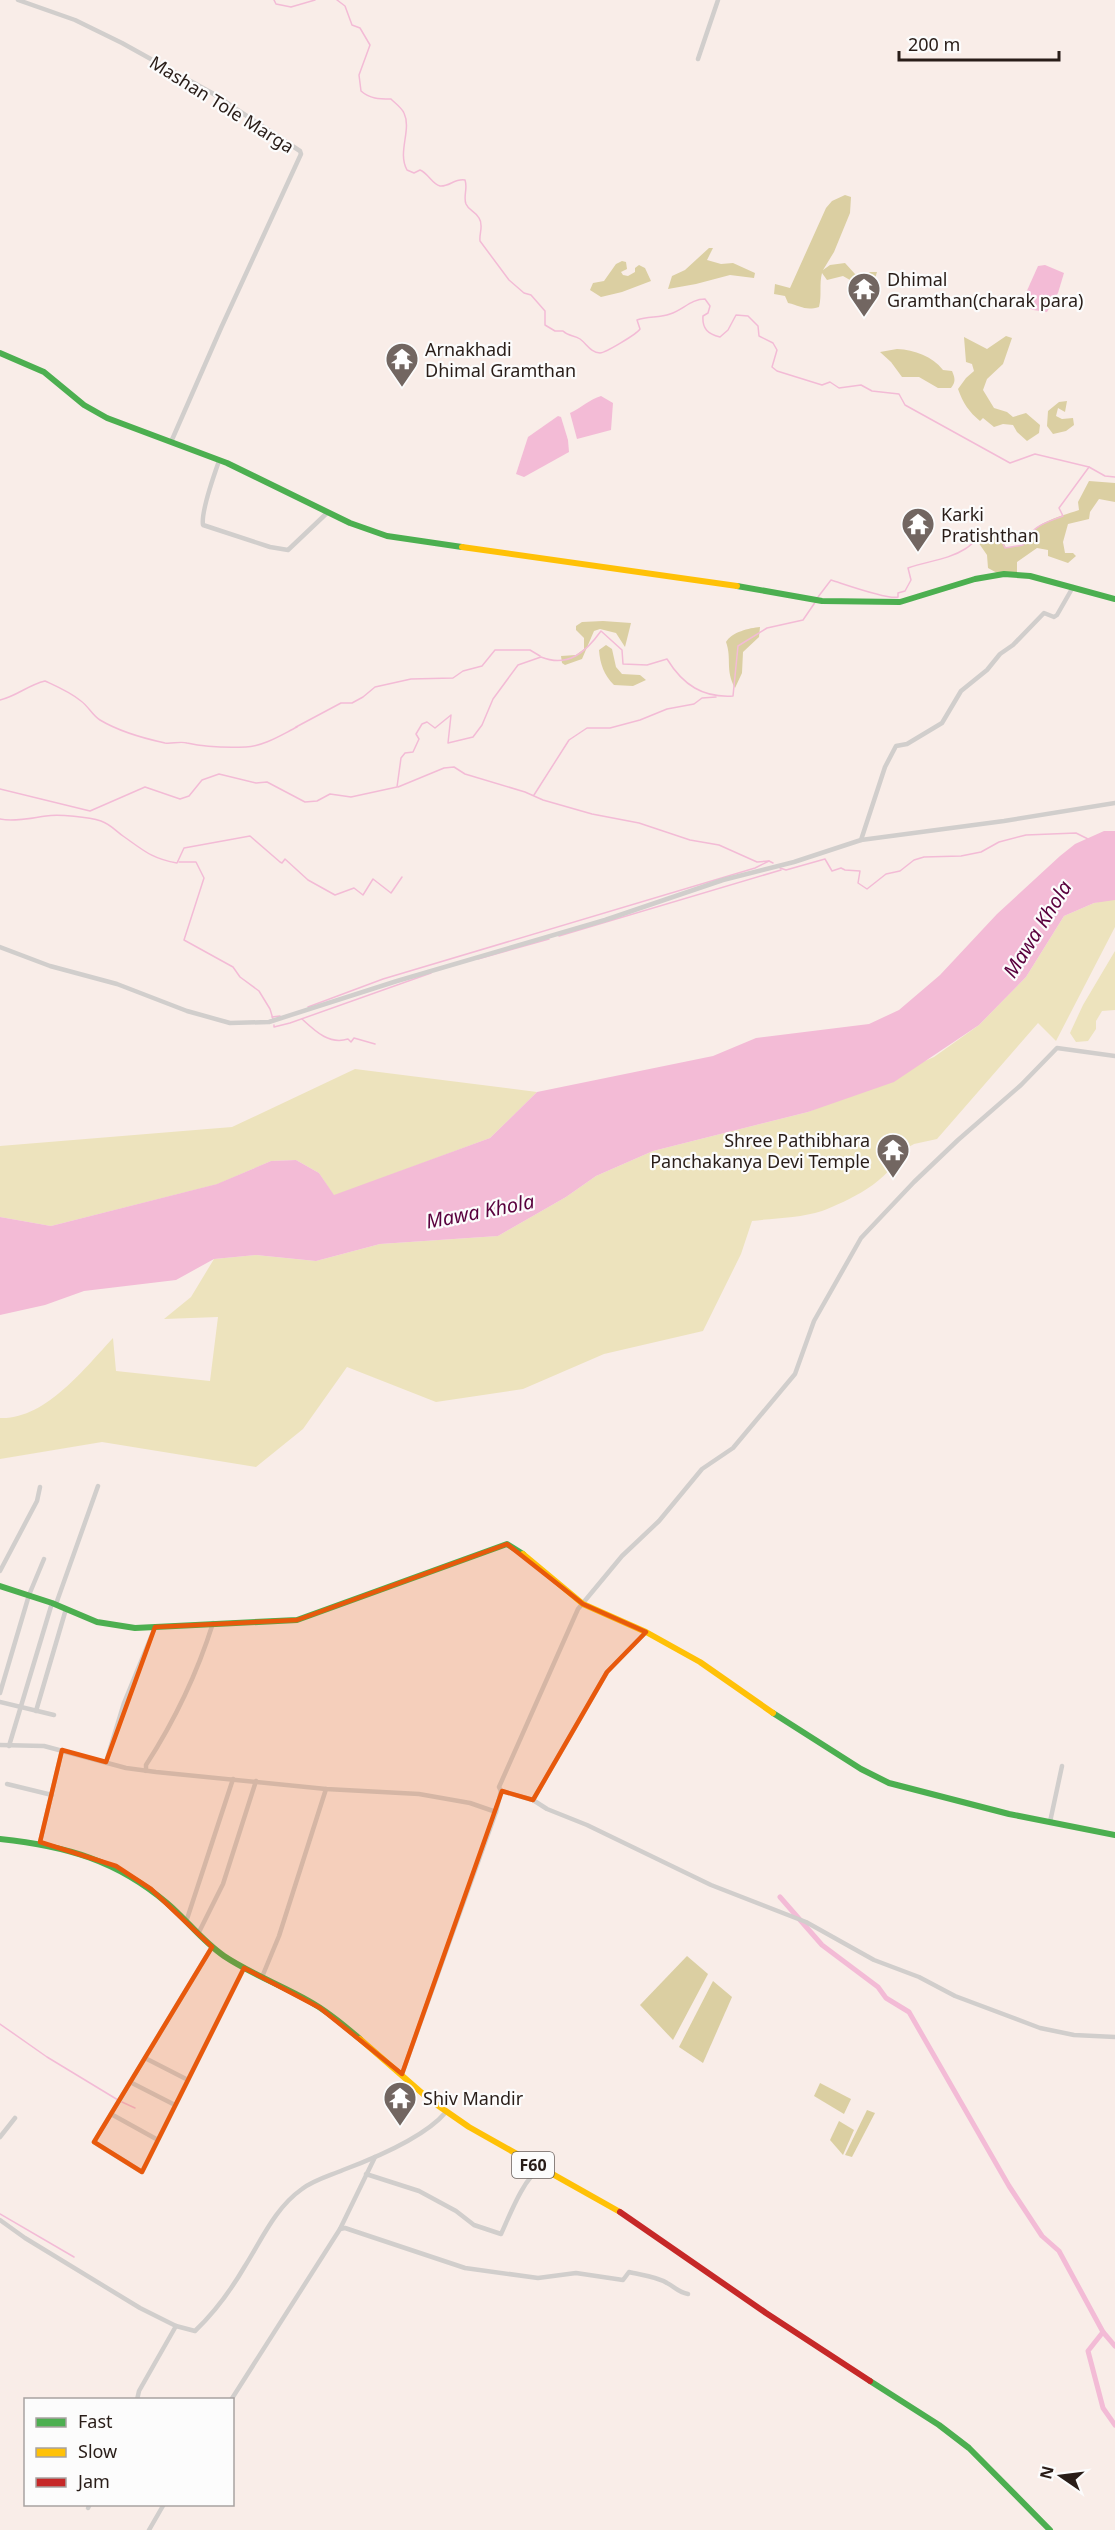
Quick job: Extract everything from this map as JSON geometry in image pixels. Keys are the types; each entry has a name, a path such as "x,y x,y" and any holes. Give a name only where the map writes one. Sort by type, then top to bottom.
{"street":[{"name":"Mashan Tole Marga","path":"18,0 75,20 122,43 212,93 302,154 171,442"},
{"path":"698,59 718,0"},
{"path":"0,353 30,363 57,381 68,394 88,408 115,421 246,470 327,513 365,530 387,536 822,601 900,602 995,575 1030,576 1115,599"},
{"path":"219,460 208,501 201,517 203,525 270,547 288,550 327,513"},
{"path":"861,840 885,767 896,746 907,744 942,723 962,691 987,670 1000,654 1013,645 1044,613 1054,617 1058,615 1073,587"},
{"path":"0,946 50,966 109,981 187,1011 230,1023 269,1022 408,977 606,920 723,880 794,862 861,840 1004,821 1115,803"},
{"path":"402,2074 496,1812 501,1791 499,1787 514,1748 578,1609 622,1556 659,1521 702,1468 733,1448 795,1374 814,1321 861,1238 914,1182 1021,1085 1057,1048 1115,1056"},
{"path":"9,1746 54,1604 98,1486"},
{"path":"0,1571 37,1502 40,1487"},
{"path":"0,1586 30,1595 96,1622 135,1628 297,1620 507,1544 528,1557 583,1604 646,1632 700,1662 769,1711 861,1769 889,1783 1009,1814 1115,1834"},
{"path":"0,1693 30,1595 44,1559"},
{"path":"36,1711 66,1609"},
{"path":"146,1771 146,1765 179,1713 206,1648 213,1623"},
{"path":"106,1762 124,1703 155,1627"},
{"path":"532,1800 607,1672 646,1632"},
{"path":"0,1702 54,1715"},
{"path":"0,1745 44,1746 146,1771 326,1789 419,1794 470,1803 496,1812"},
{"path":"40,1842 62,1750"},
{"path":"1050,1822 1062,1766"},
{"path":"186,1922 233,1779"},
{"path":"198,1934 223,1884 256,1781"},
{"path":"8,1784 52,1795"},
{"path":"262,1977 279,1936 326,1789"},
{"path":"501,1791 532,1800 711,1885 806,1922 874,1960 919,1977 955,1996 1040,2028 1074,2035 1115,2037"},
{"name":"F60","path":"0,1839 40,1842 83,1852 112,1864 151,1889 212,1947 244,1968 320,2008 446,2112 540,2169 648,2229 708,2274 956,2437 1001,2478 1050,2530"},
{"path":"212,1947 94,2142 142,2172 244,1968"},
{"path":"145,2058 188,2080"},
{"path":"130,2082 175,2105"},
{"path":"0,2220 25,2238 140,2308 176,2326 195,2331 227,2295 283,2205 317,2180 418,2136 446,2112"},
{"path":"111,2114 158,2140"},
{"path":"0,2137 15,2118"},
{"path":"232,2398 340,2229 376,2156"},
{"path":"366,2174 419,2191 456,2211 474,2224 501,2234 525,2186 534,2173 540,2169"},
{"path":"340,2229 345,2228 465,2268 538,2278 576,2273 623,2280 628,2272 669,2283 676,2292 688,2295"},
{"path":"138,2398 176,2326"},
{"path":"149,2530 164,2506"}],"highlighted area":[{"path":"507,1544 583,1604 646,1632 607,1672 533,1800 502,1791 402,2074 320,2008 244,1968 142,2172 94,2142 212,1947 151,1889 116,1866 40,1842 62,1750 106,1762 155,1627 297,1620"}],"shaded area":[{"path":"845,195 851,197 850,213 834,252 823,270 830,265 845,263 855,274 864,278 870,272 877,272 867,305 856,304 850,280 843,276 827,280 822,273 819,307 806,308 788,303 785,296 774,294 775,284 790,288 826,208 832,201"},
{"path":"709,248 713,248 707,260 721,264 733,263 755,273 754,278 730,275 668,289 672,276 685,270"},
{"path":"626,262 627,269 621,272 623,275 628,276 635,272 635,268 639,265 645,268 651,281 601,297 590,290 593,283 604,281 616,264"},
{"path":"1006,336 1012,338 1003,364 987,379 983,390 994,408 1007,412 1013,417 1026,413 1040,425 1039,433 1027,441 1013,425 1003,424 994,427 983,418 980,421 967,407 958,389 974,371 972,364 966,362 964,337 987,349"},
{"path":"897,349 923,355 943,370 952,371 953,386 938,388 919,377 902,377 880,352"},
{"path":"1067,401 1065,412 1058,408 1056,416 1062,419 1073,418 1074,425 1066,431 1053,434 1047,426 1048,411 1059,402"},
{"path":"1089,481 1115,483 1115,502 1099,499 1090,512 1089,519 1068,524 1063,542 1065,553 1073,553 1076,556 1068,563 1048,556 1048,550 1037,548 1017,562 1017,573 999,574 988,568 987,555 978,542 986,535 995,533 1002,538 1006,548 1022,545 1032,531 1039,526 1079,510 1078,502"},
{"path":"582,622 631,623 625,647 616,633 600,629 594,631 582,659 565,665 562,663 561,656 576,655 584,649 584,638 576,630 576,626"},
{"path":"760,627 759,637 743,652 742,673 735,688 730,676 726,642 736,633"},
{"path":"606,645 612,649 616,667 622,674 640,675 646,680 633,686 614,685 605,673 600,660 599,650"},
{"path":"1115,900 1115,927 1056,1041 1038,1023 937,1139 914,1144 898,1153 887,1172 867,1189 822,1211 752,1221 741,1254 703,1331 604,1354 523,1389 436,1402 347,1367 303,1429 256,1467 102,1442 0,1459 0,1418 33,1411 48,1401 77,1377 113,1338 116,1371 210,1381 218,1317 164,1319 191,1297 214,1259 256,1255 316,1261 380,1244 498,1236 566,1197 596,1176 653,1151 808,1112 934,1057 979,1025 1026,977 1064,916 1094,903"},
{"path":"1115,951 1115,1010 1102,1011 1096,1021 1096,1029 1088,1041 1076,1042 1070,1033 1083,1005"},
{"path":"355,1069 537,1092 490,1138 334,1196 319,1173 296,1160 271,1161 218,1184 51,1226 0,1217 0,1146 232,1127"},
{"path":"687,1956 708,1974 673,2040 640,2005"},
{"path":"713,1981 732,1997 703,2063 679,2047"},
{"path":"820,2083 851,2099 844,2114 814,2096"},
{"path":"867,2110 875,2113 852,2157 845,2155"},
{"path":"839,2121 854,2130 843,2155 830,2140"}],"water":[{"path":"1045,265 1064,273 1058,293 1047,312 1033,310 1021,304 1038,266"},
{"path":"601,396 613,403 611,430 577,439 570,413"},
{"path":"558,416 561,417 569,452 524,477 516,474 528,437"},
{"name":"Mawa Khola","path":"1104,831 1115,831 1115,900 1094,903 1064,916 1026,977 979,1025 894,1082 808,1112 653,1151 596,1176 566,1197 498,1236 380,1244 316,1261 256,1255 214,1259 176,1280 84,1291 45,1305 0,1315 0,1217 51,1226 217,1184 271,1161 296,1160 319,1173 334,1195 490,1138 537,1092 713,1056 756,1038 869,1024 899,1010 940,975 997,914 1060,856 1075,844"}],"waterway":[{"path":"274,0 276,4 291,7 315,0"},
{"path":"337,0 345,6 352,25 360,28 370,45 359,75 361,91 371,97 391,99 404,113 406,127 403,156 407,170 414,173 420,170 440,186 465,180 466,204 481,223 480,241 509,280 524,293 531,295 545,311 545,325 555,331 563,331 578,338 600,353 614,347 638,331 640,329 637,320 670,314 695,301 705,299 710,306 708,313 703,316 707,330 720,337 728,330 736,315 748,316 758,326 759,336 773,343 777,350 772,367 777,371 822,385 830,382 839,388 861,385 872,391 899,394 905,405 1010,463 1035,454 1089,467 1105,476 1115,477"},
{"path":"818,597 831,580 876,594 898,597 898,593 905,591 911,580 908,568 958,553 970,546 983,532 997,536 1005,548 1023,545 1034,529 1063,516 1059,508 1089,467"},
{"path":"0,789 90,811 145,787 180,799 189,796 202,780 219,774 256,783 267,782 305,802 317,801 330,794 351,797 397,787 401,758 405,753 413,752 419,739 416,734 422,724 427,722 435,728 451,715 448,743 473,737 482,725 493,699 518,665 541,657 560,661 576,656 601,631 622,650 623,664 647,665 667,659 680,676 695,688 712,695 733,696 738,646 767,628 803,620 816,601"},
{"path":"296,727 341,703 352,703 375,687 411,679 453,678 463,671 482,666 495,650 530,650 540,656"},
{"path":"0,700 45,681 77,698 97,718 115,728 165,743 182,742 216,747 246,747 279,737 297,727"},
{"path":"534,795 569,740 587,728 610,728 640,720 667,709 694,704 702,698 716,697"},
{"path":"398,787 444,768 454,767 465,774 525,792 543,800 592,814 639,823 690,840 719,845 757,862 773,863"},
{"path":"0,819 17,820 58,815 101,821 148,853 177,863 184,848 250,836 280,862 282,863 285,859 308,880 335,895 354,888 363,895 373,879 391,893 402,877"},
{"path":"780,868 786,870 825,859 832,871 841,868 860,871 858,883 867,889 886,874 900,871 914,860 924,857 961,856 981,852 999,842 1026,835 1076,833 1088,839"},
{"path":"308,1007 383,979 755,868 769,861"},
{"path":"179,862 196,862 204,878 184,940 233,967 240,977 259,991 273,1019"},
{"path":"559,936 781,870"},
{"path":"478,959 549,939"},
{"path":"274,1025 274,1027 290,1023 431,973"},
{"path":"272,1017 280,1016"},
{"path":"302,1019 317,1032 329,1038 348,1039 351,1042 354,1038 375,1044"},
{"path":"780,1897 822,1945 878,1987 886,1998 909,2012 1009,2186 1042,2236 1059,2251 1103,2332 1088,2351 1103,2408 1115,2425"},
{"path":"0,2024 47,2057 118,2100"},
{"path":"122,2102 135,2108"},
{"path":"0,2214 74,2257"},
{"path":"1103,2332 1115,2346"}],"traffic: fast":[{"path":"0,353 44,372 84,405 107,418 227,463 350,523 387,536 462,547"},
{"path":"737,586 822,601 900,602 975,579 1004,574 1030,576 1115,599"},
{"path":"0,1586 52,1603 97,1622 135,1628 297,1620 507,1544 523,1554"},
{"path":"773,1713 861,1769 889,1783 1009,1814 1115,1835"},
{"path":"0,1839 68,1851 129,1876 167,1903 224,1956 316,2005 360,2039"},
{"path":"870,2381 939,2425 969,2448 1050,2530"}],"traffic: slow":[{"path":"462,547 737,586"},
{"path":"523,1554 583,1604 646,1632 700,1662 773,1713"},
{"path":"360,2039 430,2100 469,2127 620,2212"}],"traffic: jam":[{"path":"620,2212 766,2313 870,2381"}],"place":[{"name":"Dhimal Gramthan(charak para)","path":"864,318"},
{"name":"Arnakhadi Dhimal Gramthan","path":"402,388"},
{"name":"Karki Pratishthan","path":"918,553"},
{"name":"Shree Pathibhara Panchakanya Devi Temple","path":"893,1179"},
{"name":"Shiv Mandir","path":"400,2127"}]}
